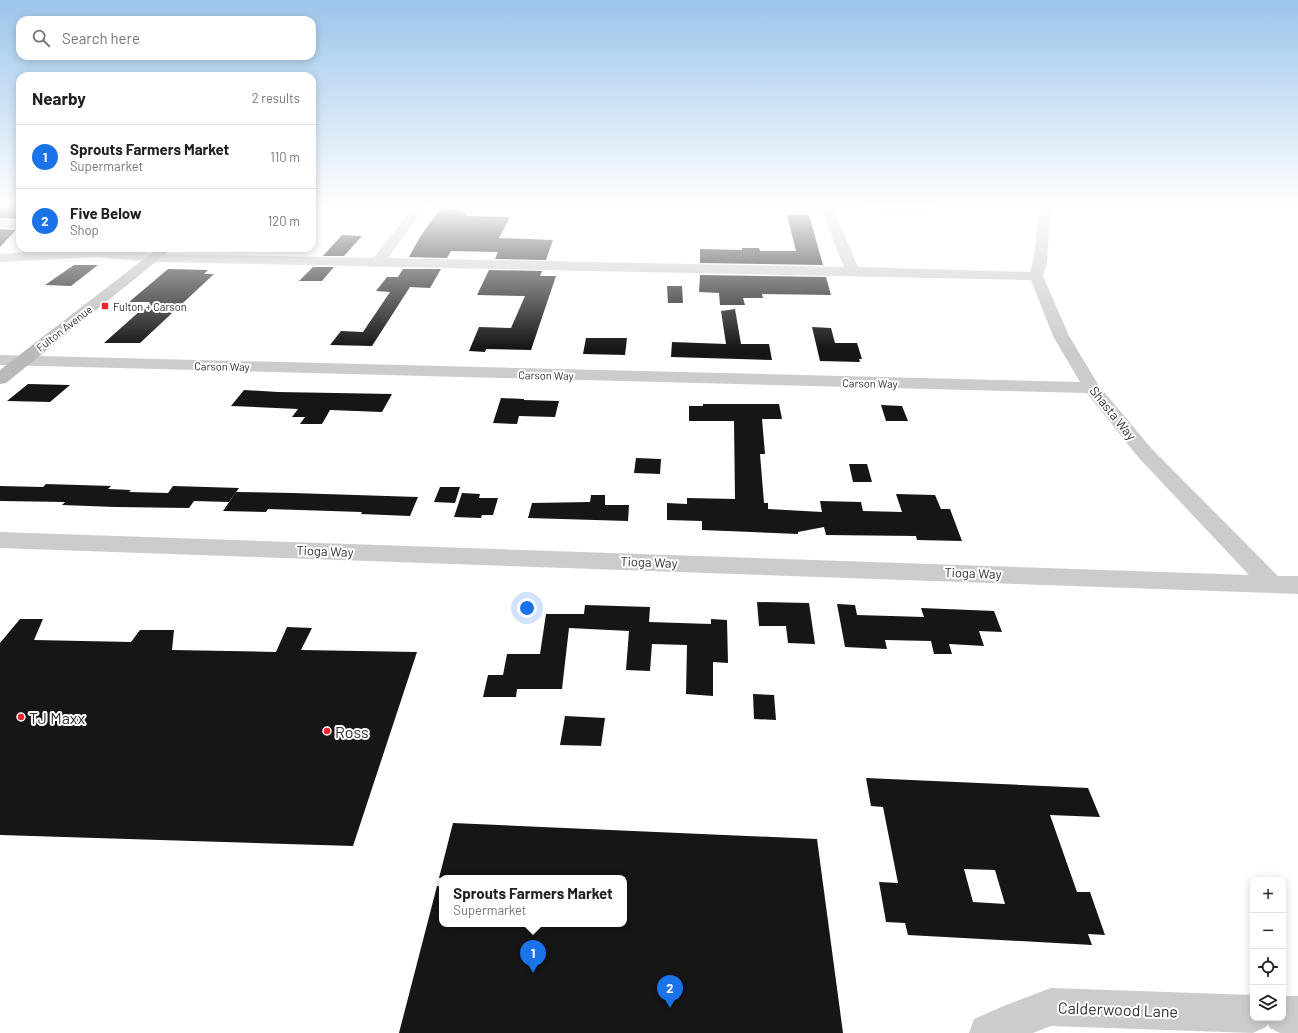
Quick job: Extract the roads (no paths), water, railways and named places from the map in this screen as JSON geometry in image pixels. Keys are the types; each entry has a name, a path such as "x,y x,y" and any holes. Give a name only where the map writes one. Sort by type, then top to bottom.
{"main road":[{"name":"Fulton Avenue","path":"0,361 146,254"},
{"name":"Fulton Avenue","path":"0,379 146,254"}],"street":[{"path":"15,256 23,252"},
{"path":"378,262 385,252"},
{"path":"845,252 853,271"},
{"path":"0,258 15,256 146,254 378,262 1036,276 1040,263 1041,252"},
{"name":"Shasta Way","path":"1036,276 1061,336 1092,388 1145,453 1272,584"},
{"name":"Carson Way","path":"0,361 1092,388"},
{"name":"Tioga Way","path":"0,540 1298,585"},
{"name":"Calderwood Lane","path":"988,1033 1051,1006 1250,1014"},
{"path":"1286,1015 1298,1015"}],"place":[{"name":"Fulton + Carson","path":"105,306"},
{"name":"TJ Maxx","path":"21,717"},
{"name":"Ross","path":"327,731"},
{"name":"Sprouts Farmers Market","path":"533,973"},
{"name":"Five Below","path":"670,1008"}]}
